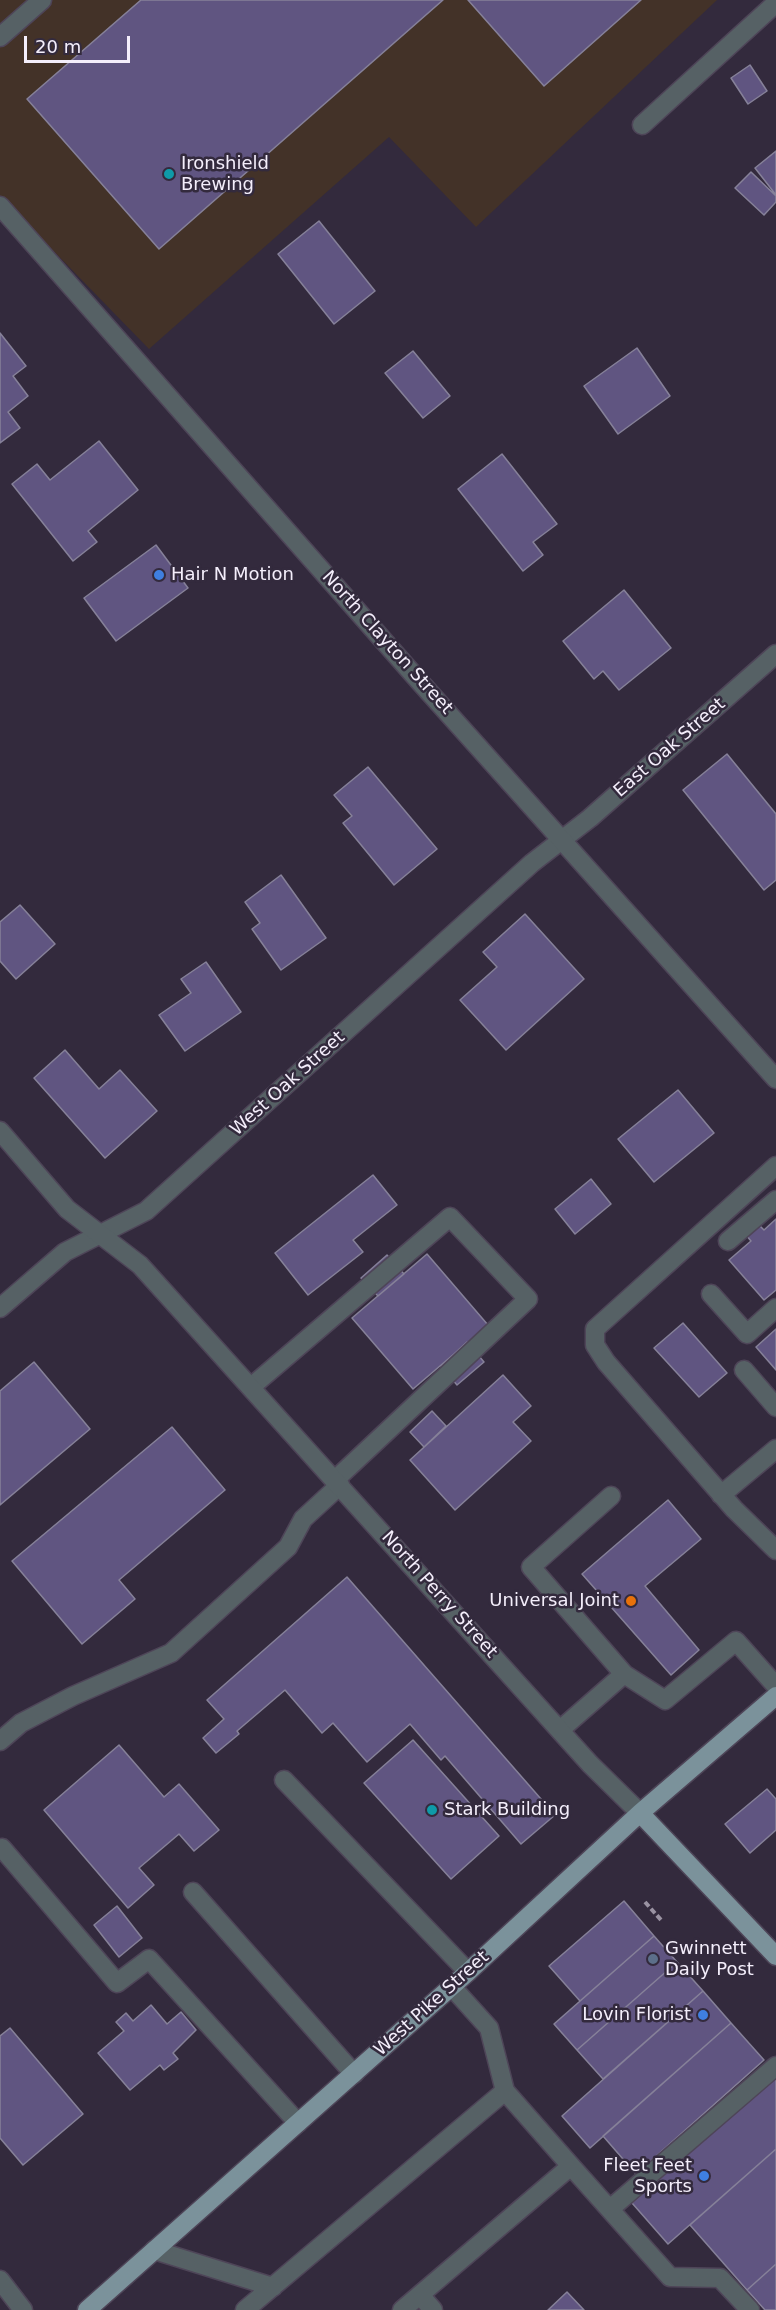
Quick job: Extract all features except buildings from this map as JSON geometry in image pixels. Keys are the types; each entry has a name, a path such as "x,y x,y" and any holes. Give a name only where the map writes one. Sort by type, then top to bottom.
{"main road":[{"name":"West Pike Street","path":"87,2310 452,1987 640,1813 776,1696"},
{"name":"North Perry Street","path":"640,1813 776,1956"}],"street":[{"path":"0,37 42,0"},
{"path":"642,124 776,3"},
{"name":"North Clayton Street","path":"0,206 776,1079"},
{"name":"East Oak Street","path":"562,839 590,818 776,654"},
{"name":"West Oak Street","path":"0,1308 65,1252 146,1211 532,863 562,839"},
{"name":"North Perry Street","path":"0,1131 67,1209 140,1265 560,1730 640,1813"},
{"path":"776,1166 595,1329 595,1345 606,1362 721,1495 766,1544 776,1550"},
{"path":"728,1241 776,1200"},
{"path":"0,1741 21,1723 73,1696 171,1653 288,1547 303,1519 337,1482 528,1299 450,1217 251,1388"},
{"path":"711,1294 747,1334 776,1308"},
{"path":"744,1370 776,1407"},
{"path":"721,1495 776,1449"},
{"path":"611,1496 531,1568 624,1674 665,1700 736,1641 776,1686"},
{"path":"560,1730 624,1674"},
{"path":"284,1780 468,1972"},
{"path":"2,1848 117,1983 149,1959 298,2123"},
{"path":"193,1892 354,2074"},
{"path":"452,1987 489,2028 505,2091 670,2277 720,2278 750,2310"},
{"path":"610,2209 776,2066"},
{"path":"245,2310 505,2091"},
{"path":"402,2310 571,2166"},
{"path":"154,2250 273,2287"},
{"path":"0,2280 23,2310"},
{"path":"420,2295 434,2310"}],"path":[{"path":"645,1902 661,1920"}],"shaded area":[{"path":"0,0 717,0 476,227 389,137 149,349 0,196"}],"place":[{"name":"Ironshield Brewing","path":"169,174"},
{"name":"Hair N Motion","path":"159,575"},
{"name":"Universal Joint","path":"631,1601"},
{"name":"Stark Building","path":"432,1810"},
{"name":"Gwinnett Daily Post","path":"653,1959"},
{"name":"Lovin Florist","path":"703,2015"},
{"name":"Fleet Feet Sports","path":"704,2176"}]}
